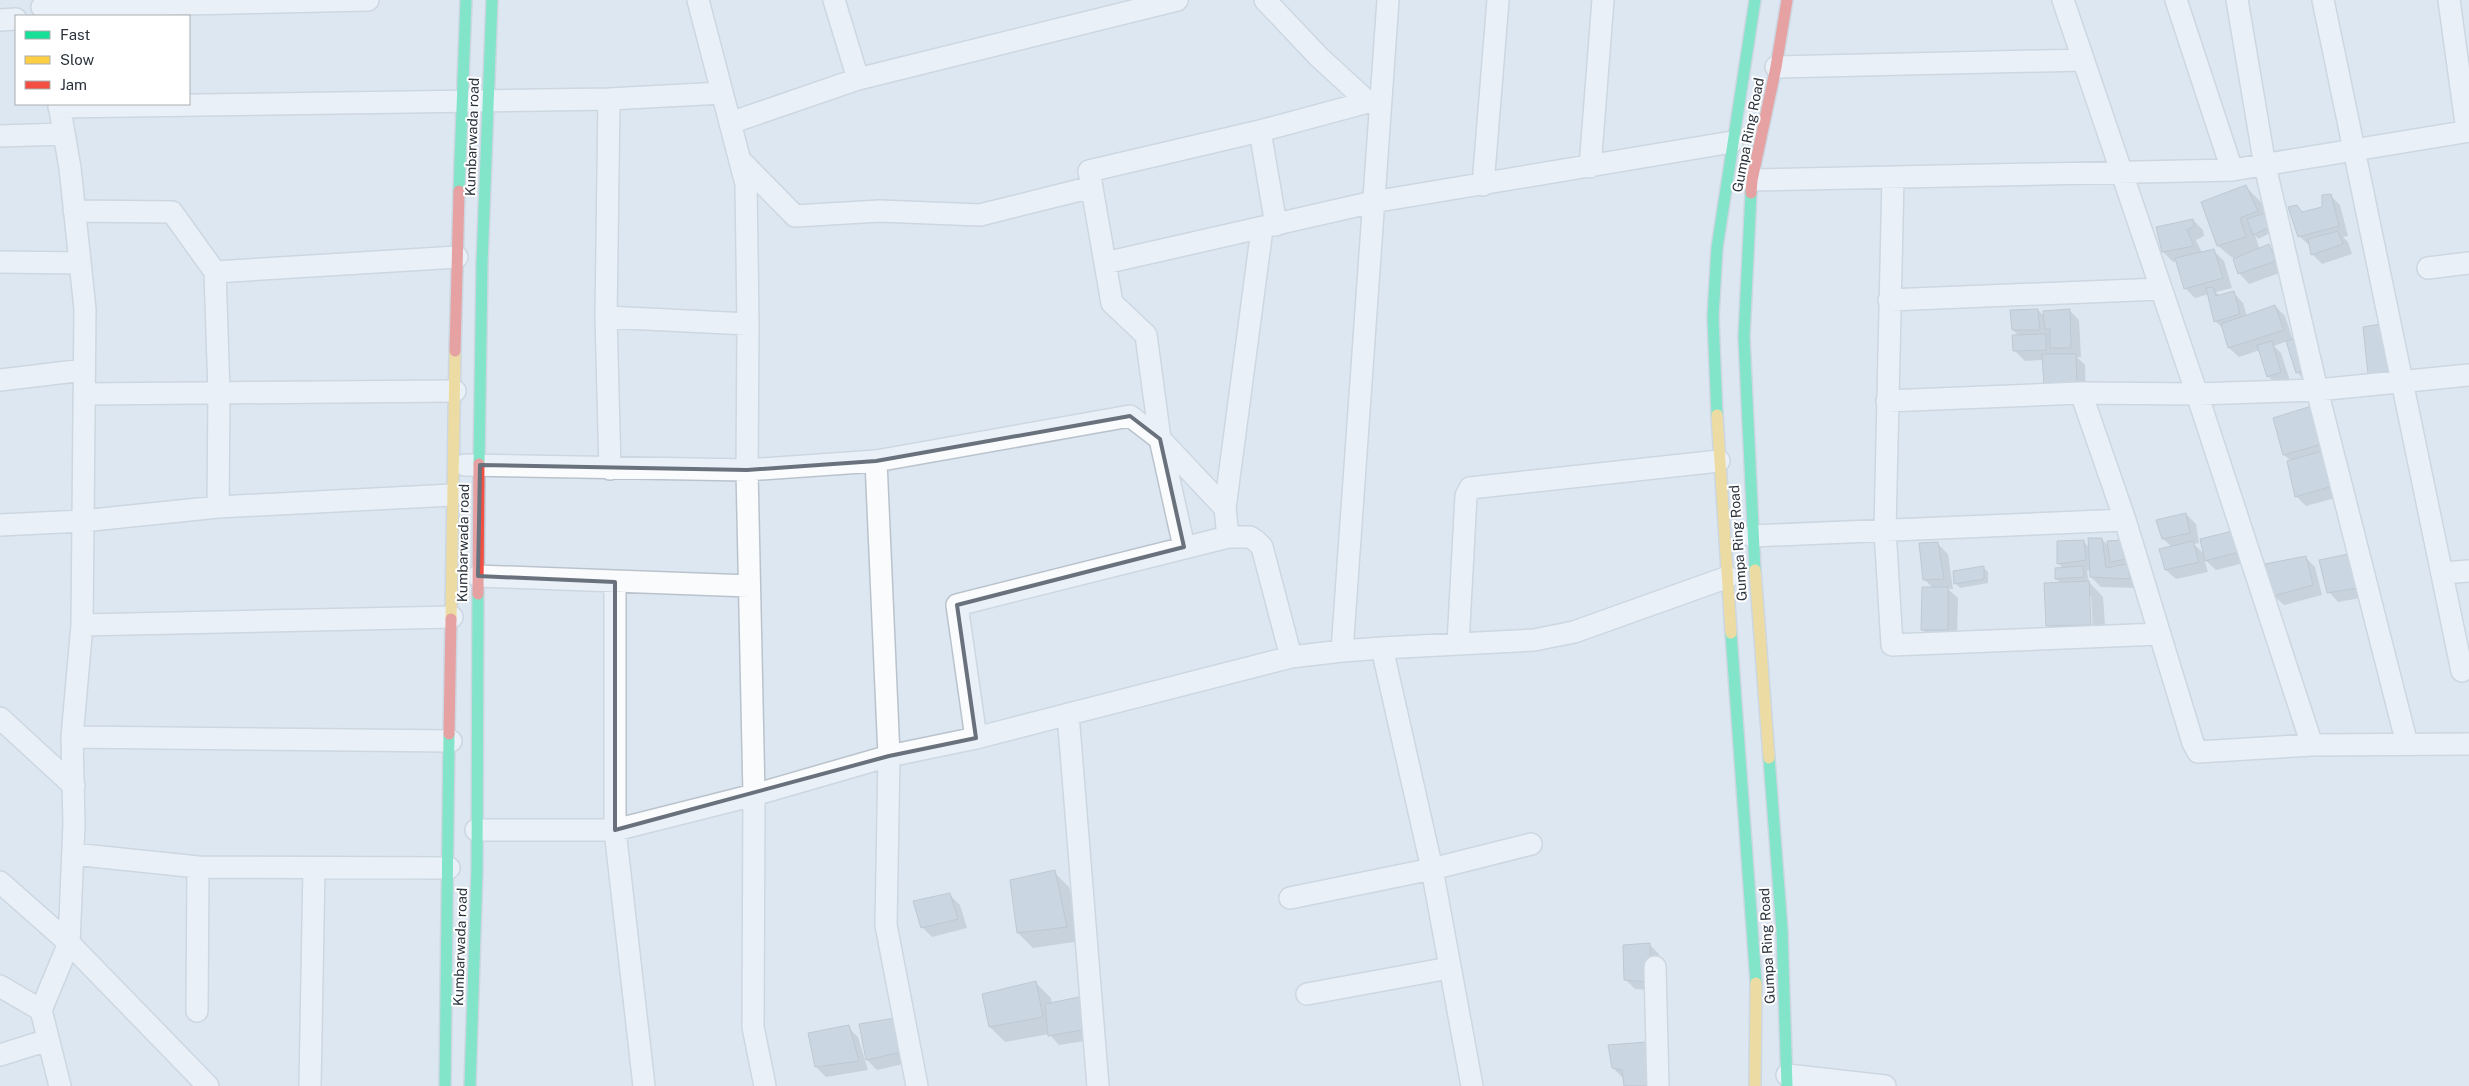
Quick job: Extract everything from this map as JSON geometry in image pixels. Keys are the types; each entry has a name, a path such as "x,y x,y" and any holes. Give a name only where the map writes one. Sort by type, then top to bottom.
{"street":[{"path":"41,8 368,0"},
{"name":"Kumbarwada road","path":"445,1086 451,741 452,494 457,257 466,0"},
{"name":"Kumbarwada road","path":"470,1086 476,830 482,264 492,0"},
{"path":"698,0 746,184 748,324 747,470 754,795 753,1027 765,1086"},
{"path":"834,0 858,78"},
{"path":"730,123 858,78 1177,0"},
{"path":"1265,0 1319,57 1374,100"},
{"path":"1342,651 1373,202 1374,100 1388,0"},
{"path":"1483,185 1498,0"},
{"path":"1590,167 1603,0"},
{"name":"Gumpa Ring Road","path":"1755,0 1717,248 1713,317 1719,462 1756,982 1755,1086"},
{"name":"Gumpa Ring Road","path":"1787,0 1776,67 1752,180 1744,337 1752,536 1782,930 1787,1081"},
{"path":"2063,0 2197,394 2312,745"},
{"path":"2176,0 2232,170"},
{"path":"2236,0 2265,166 2317,390 2407,744"},
{"path":"2324,0 2404,380 2462,671"},
{"path":"1752,180 2232,170 2468,131 2449,0"},
{"path":"0,20 15,19"},
{"path":"1776,67 2084,60"},
{"path":"190,104 462,102 722,93"},
{"path":"609,98 606,317 610,469"},
{"path":"1184,547 1160,439 1146,335 1112,303 1089,172 1260,131 1374,100"},
{"path":"59,105 85,309 82,625 72,736 74,786 69,943 41,1010 60,1086"},
{"path":"1228,537 1225,508 1269,227 1260,131"},
{"path":"0,136 64,134"},
{"path":"1105,263 1373,202 1732,142"},
{"path":"740,160 795,216 896,211 980,215 1092,187"},
{"path":"1893,178 1885,530 1894,646 2159,634"},
{"path":"74,211 172,212 215,272 219,392 218,507"},
{"path":"215,272 457,257"},
{"path":"0,262 80,262"},
{"path":"2428,268 2469,263"},
{"path":"1889,300 2160,289"},
{"path":"606,317 748,324"},
{"path":"0,380 84,370"},
{"path":"1887,401 2081,393 2197,394 2317,390 2469,375"},
{"path":"84,394 455,390"},
{"path":"2081,393 2126,520 2192,743 2198,752 2312,745 2469,744"},
{"path":"453,465 747,470 876,461 1127,416 1134,417 1160,439 1225,508"},
{"path":"876,461 889,756 886,926 917,1086"},
{"path":"1458,644 1466,496 1470,488 1719,462"},
{"path":"0,525 82,521 218,507 452,494"},
{"path":"1752,536 2126,520"},
{"path":"976,738 957,605 1184,547 1228,537 1250,537 1262,547 1291,657"},
{"path":"2442,573 2469,571"},
{"path":"478,576 749,586"},
{"path":"476,830 616,830 754,795 889,756 976,738 1291,657 1382,648 1534,640 1574,632 1728,577"},
{"path":"615,582 616,830 644,1086"},
{"path":"82,625 452,616"},
{"path":"1382,648 1432,869 1472,1086"},
{"path":"1068,714 1098,1086"},
{"path":"0,718 74,786"},
{"path":"72,736 451,741"},
{"path":"1290,898 1432,869 1531,844"},
{"path":"73,854 198,867 449,868"},
{"path":"196,1011 198,867"},
{"path":"310,1086 314,868"},
{"path":"0,882 69,943 208,1086"},
{"path":"1656,967 1658,1086"},
{"path":"1307,994 1449,968"},
{"path":"0,986 41,1010"},
{"path":"0,1056 48,1040"},
{"path":"1787,1081 1885,1086"}],"highlighted area":[{"path":"1130,416 1160,439 1184,547 957,605 976,738 889,756 615,830 615,582 478,576 480,465 747,470 876,461"}],"building":[{"path":"2246,185 2258,211 2240,218 2246,237 2217,246 2201,202"},
{"path":"2331,194 2339,226 2298,237 2288,207 2297,205 2302,212 2322,207 2322,195"},
{"path":"2268,212 2272,226 2253,235 2247,219"},
{"path":"2193,219 2194,226 2187,230 2194,246 2162,252 2156,227"},
{"path":"2338,231 2343,244 2311,255 2308,239"},
{"path":"2269,244 2276,261 2238,274 2233,259"},
{"path":"2214,249 2223,278 2184,289 2175,258"},
{"path":"2213,287 2216,296 2234,291 2240,314 2214,322 2206,288"},
{"path":"2275,305 2284,330 2228,348 2221,324"},
{"path":"2038,309 2040,330 2012,330 2010,310"},
{"path":"2070,309 2071,348 2050,348 2050,329 2045,329 2043,311"},
{"path":"2387,323 2395,370 2368,374 2363,327"},
{"path":"2046,334 2046,350 2013,351 2012,335"},
{"path":"2298,337 2308,369 2296,373 2286,341"},
{"path":"2272,341 2281,372 2267,377 2257,345"},
{"path":"2042,354 2076,354 2077,386 2044,387"},
{"path":"2315,405 2323,444 2283,455 2273,418"},
{"path":"2326,450 2336,485 2295,497 2287,461"},
{"path":"2186,513 2190,533 2162,539 2156,520"},
{"path":"2233,531 2239,552 2205,561 2200,539"},
{"path":"2088,538 2102,538 2106,568 2127,564 2130,579 2090,577"},
{"path":"2084,540 2086,560 2057,564 2057,541"},
{"path":"2122,540 2126,559 2110,562 2107,541"},
{"path":"2193,541 2199,562 2165,570 2159,549"},
{"path":"1938,542 1944,579 1923,580 1919,543"},
{"path":"2353,553 2363,587 2327,593 2319,560"},
{"path":"2306,556 2313,585 2273,596 2265,564"},
{"path":"1984,566 1984,579 1954,584 1953,571"},
{"path":"2083,566 2084,577 2055,579 2055,568"},
{"path":"2089,581 2091,625 2046,626 2044,583"},
{"path":"1922,587 1948,587 1948,630 1921,630"},
{"path":"1055,870 1067,927 1017,933 1010,880"},
{"path":"950,893 958,919 921,928 913,901"},
{"path":"1650,943 1651,982 1624,980 1623,945"},
{"path":"1036,981 1043,1017 989,1027 982,994"},
{"path":"1084,996 1088,1029 1048,1036 1045,1004"},
{"path":"895,1018 902,1052 866,1060 859,1024"},
{"path":"849,1025 859,1061 815,1067 808,1033"},
{"path":"1647,1042 1650,1086 1624,1086 1622,1070 1612,1068 1608,1045"}],"traffic: fast":[{"path":"459,191 466,0"},
{"path":"479,464 482,264 492,0"},
{"path":"1717,415 1713,317 1717,248 1755,0"},
{"path":"1751,193 1744,337 1755,570"},
{"path":"470,1086 477,870 478,594"},
{"path":"1731,633 1756,983"},
{"path":"445,1086 449,734"},
{"path":"1769,758 1782,930 1787,1086"}],"traffic: slow":[{"path":"451,619 455,351"},
{"path":"1717,415 1731,633"},
{"path":"1755,570 1769,758"},
{"path":"1755,1086 1756,983"}],"traffic: jam":[{"path":"1751,193 1787,0"},
{"path":"455,351 459,191"},
{"path":"478,594 479,464"},
{"path":"449,734 451,619"}]}
